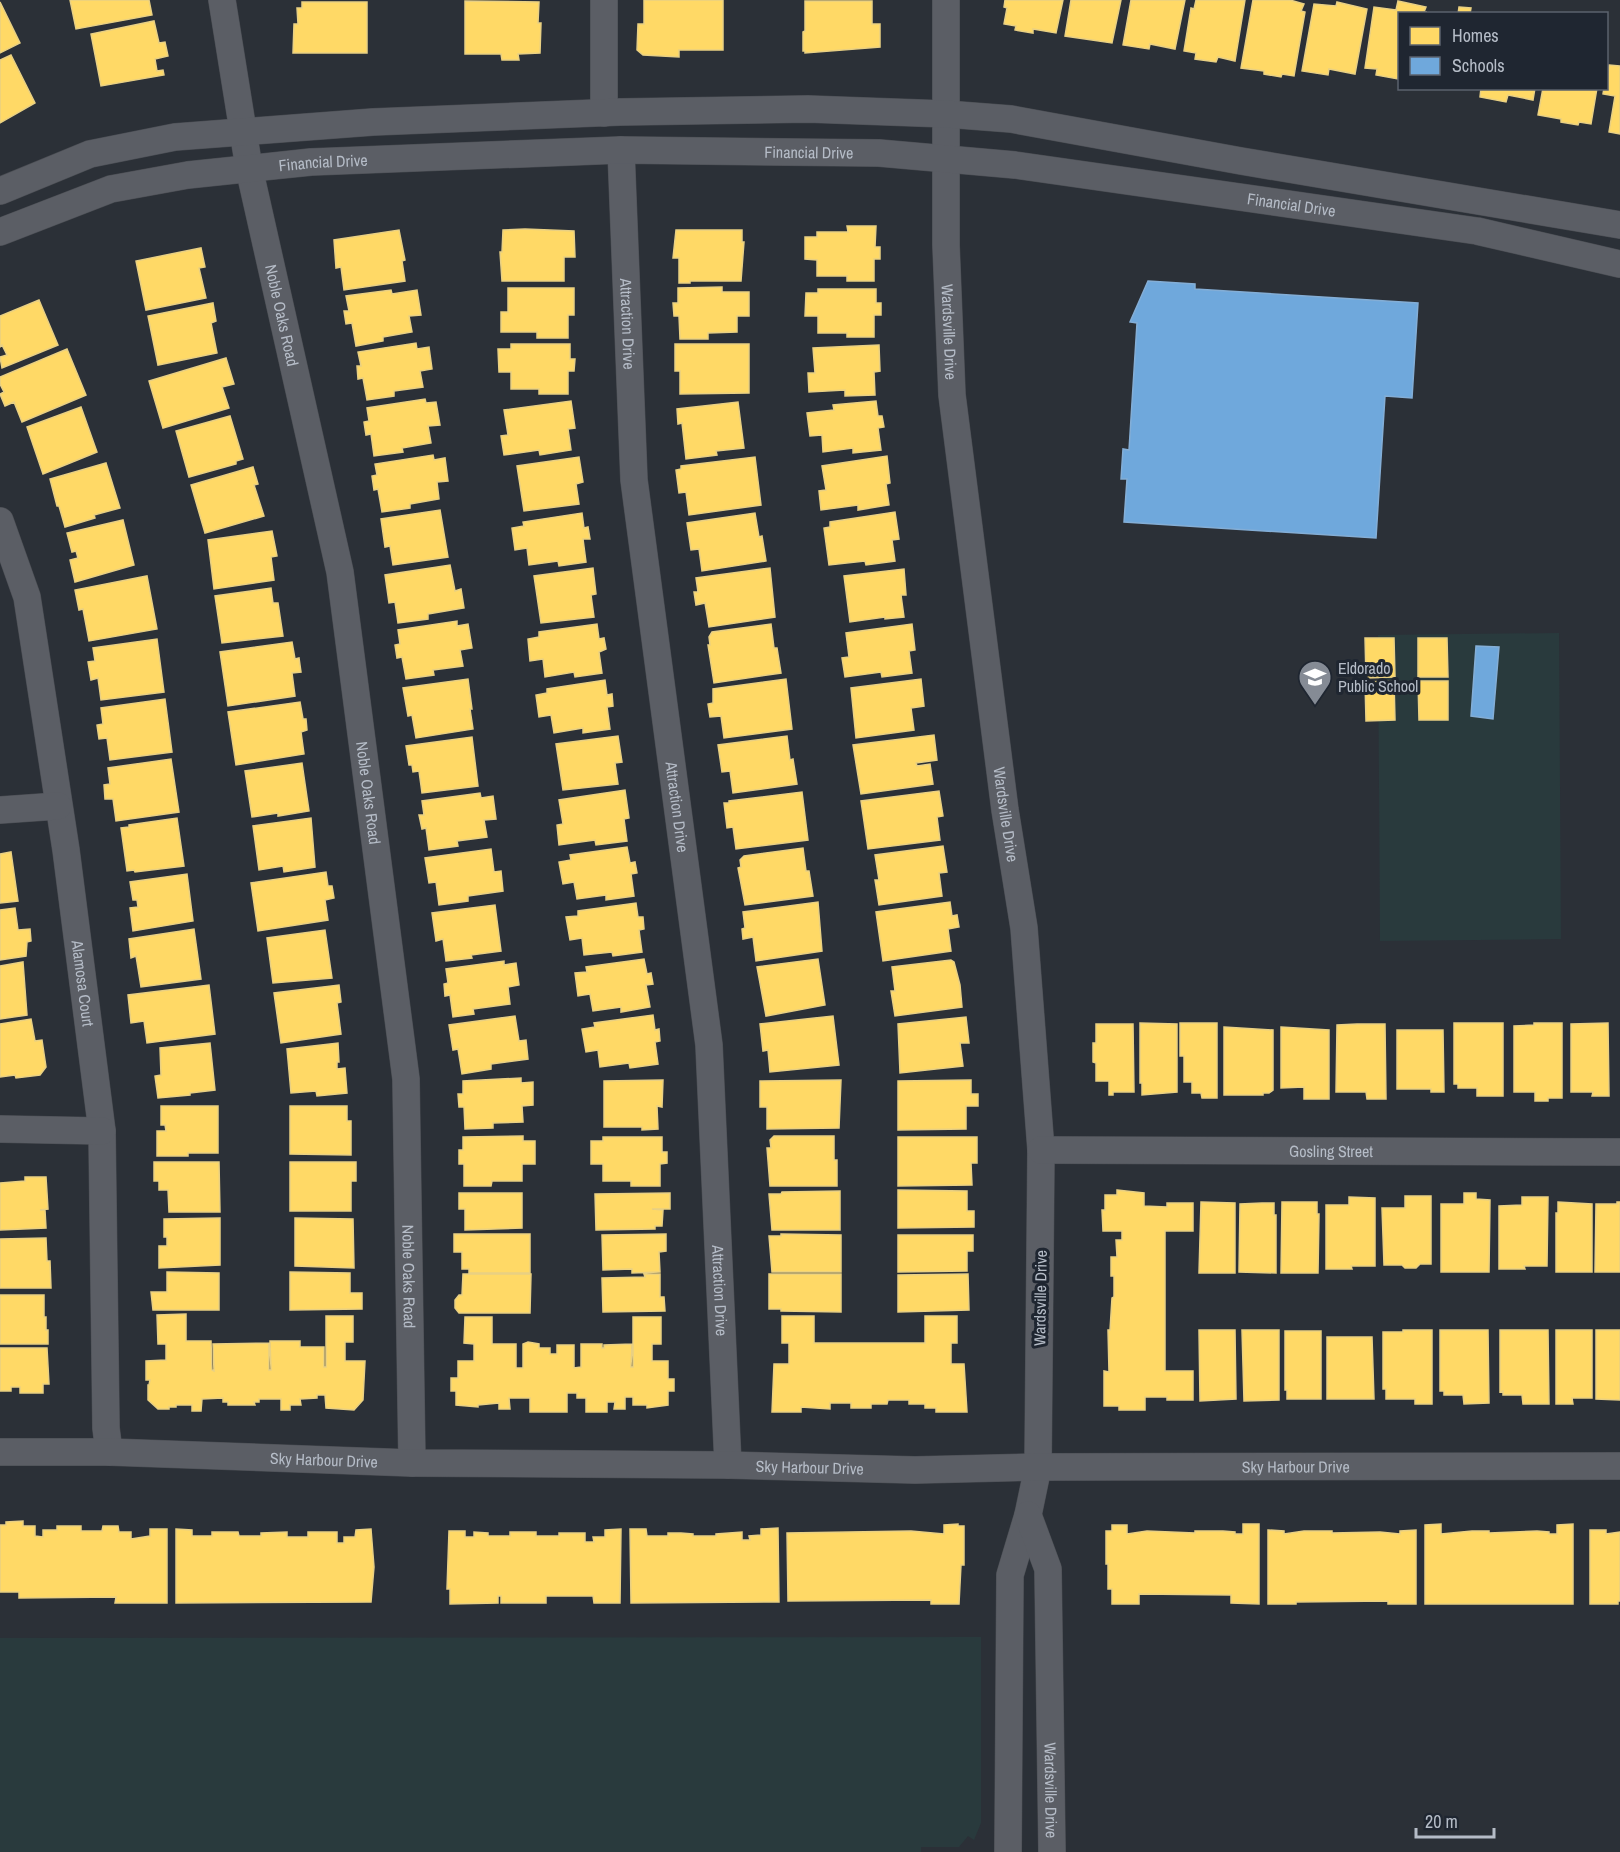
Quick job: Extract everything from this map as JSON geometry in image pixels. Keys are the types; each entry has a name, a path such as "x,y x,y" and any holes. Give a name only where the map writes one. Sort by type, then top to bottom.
{"street":[{"name":"Noble Oaks Road","path":"222,0 249,168 340,572 406,1079 412,1463"},
{"path":"604,0 604,112"},
{"name":"Wardsville Drive","path":"946,0 946,244 952,395 1005,810 1024,928 1041,1150 1038,1467 1028,1515 1010,1575 1008,1852"},
{"name":"Financial Drive","path":"0,191 90,154 175,137 373,122 604,112 808,109 1011,119 1241,161 1620,225"},
{"name":"Financial Drive","path":"0,232 111,189 188,175 311,162 621,150 879,153 1027,166 1477,231 1620,264"},
{"name":"Attraction Drive","path":"621,150 634,480 709,1046 728,1465"},
{"name":"Alamosa Court","path":"0,521 27,597 66,850 102,1131 106,1428 109,1452"},
{"path":"0,810 58,806"},
{"path":"0,1129 102,1131"},
{"name":"Gosling Street","path":"1041,1150 1620,1152"},
{"name":"Sky Harbour Drive","path":"0,1452 109,1452 412,1463 728,1465 915,1470 1038,1467 1620,1466"},
{"name":"Wardsville Drive","path":"1028,1515 1048,1569 1052,1852"}],"shaded area":[{"path":"1559,633 1561,939 1380,941 1378,635"},
{"path":"981,1637 981,1823 974,1840 968,1836 959,1847 921,1847 921,1852 0,1852 0,1638"}],"building: Homes":[{"path":"70,0 149,0 152,15 76,29"},
{"path":"644,0 723,0 723,50 679,50 679,57 643,55 637,50 638,24 644,24"},
{"path":"1005,0 1063,0 1056,33 1033,29 1033,33 1015,30 1016,26 1004,24 1007,8 1004,7"},
{"path":"1071,0 1121,0 1112,43 1065,36"},
{"path":"1131,0 1185,0 1175,49 1150,44 1149,49 1123,45"},
{"path":"1196,0 1245,0 1235,61 1218,57 1216,62 1195,59 1196,53 1184,51 1191,8 1194,9"},
{"path":"1253,0 1290,0 1304,4 1301,11 1305,12 1294,76 1282,74 1281,77 1264,74 1264,71 1241,68"},
{"path":"465,1 539,2 540,53 518,54 519,60 502,60 501,54 465,54"},
{"path":"805,1 872,1 872,24 880,24 880,47 805,53 803,51 803,32 805,31"},
{"path":"1398,1 1426,7 1424,12 1398,12 1398,79 1376,75 1377,69 1365,68 1374,7 1396,10"},
{"path":"0,2 20,43 0,53"},
{"path":"302,2 367,2 367,53 293,53 294,24 298,24 297,8 302,8"},
{"path":"1337,2 1367,9 1355,74 1329,69 1328,75 1302,71 1314,4 1336,6"},
{"path":"1459,7 1471,8 1470,12 1458,12"},
{"path":"154,21 159,43 165,42 168,56 155,59 157,71 163,70 164,75 101,86 91,34"},
{"path":"11,55 35,103 0,123 0,60"},
{"path":"1609,65 1620,66 1620,134 1609,132 1615,96 1603,94 1604,90 1608,90"},
{"path":"1481,90 1535,90 1533,100 1508,95 1506,102 1480,97"},
{"path":"1543,90 1597,90 1591,124 1579,122 1578,125 1538,115"},
{"path":"847,226 876,226 875,247 880,247 880,259 874,259 874,281 847,281 847,276 817,276 817,260 805,259 805,237 817,237 817,232 848,232"},
{"path":"399,230 405,260 402,261 405,281 344,290 341,267 336,268 334,240"},
{"path":"503,230 574,231 575,257 564,257 564,281 502,281 500,252 502,252"},
{"path":"676,230 742,230 742,242 744,242 741,281 679,283 679,258 673,258"},
{"path":"201,248 205,267 199,268 206,298 146,310 136,261"},
{"path":"722,287 722,292 749,292 749,316 737,316 737,332 708,333 708,339 680,339 679,316 674,316 673,303 678,303 678,288"},
{"path":"508,288 574,288 574,315 568,315 568,338 537,338 537,332 501,332 501,312 508,312"},
{"path":"818,289 876,289 876,303 881,303 881,315 874,315 874,337 847,337 847,333 818,333 818,316 805,316 806,293 818,293"},
{"path":"391,290 392,294 417,290 421,315 409,316 412,332 383,337 383,341 356,346 352,323 346,324 344,311 349,311 346,296"},
{"path":"39,300 58,345 2,368 0,357 7,355 2,345 0,347 0,316"},
{"path":"213,303 216,321 211,323 217,353 158,365 148,316"},
{"path":"416,343 417,349 429,347 432,369 420,371 423,387 394,391 394,396 367,400 363,378 358,379 357,366 361,366 358,352"},
{"path":"511,344 570,344 570,359 575,359 574,371 568,371 568,394 539,394 539,389 511,389 511,372 499,372 498,349 511,349"},
{"path":"675,344 749,344 749,393 680,394 680,371 675,371"},
{"path":"879,345 880,371 874,372 875,395 845,396 845,390 809,392 808,373 815,373 813,348"},
{"path":"67,349 86,395 22,422 14,402 5,406 0,394 4,392 0,384 0,377"},
{"path":"226,358 234,384 222,387 229,408 163,428 149,381"},
{"path":"425,399 426,403 436,402 440,425 428,426 431,443 402,448 403,452 374,456 371,434 366,435 364,422 369,421 367,408"},
{"path":"571,401 575,428 568,429 571,450 540,455 539,450 504,455 501,436 508,435 504,410"},
{"path":"876,401 878,416 882,416 884,427 878,428 881,450 853,453 853,448 823,452 822,435 810,436 807,413 834,410 833,405"},
{"path":"738,402 744,448 716,451 717,455 686,459 682,423 678,424 677,409"},
{"path":"81,407 97,452 43,474 27,427"},
{"path":"230,416 243,459 236,461 236,464 189,477 176,431"},
{"path":"433,455 434,460 445,458 448,481 437,482 439,499 410,504 410,508 382,512 378,489 374,490 372,476 377,475 375,464"},
{"path":"887,456 890,483 886,484 889,505 858,510 858,505 821,510 819,491 826,490 822,466"},
{"path":"579,457 583,482 576,484 579,504 524,511 517,466"},
{"path":"755,457 761,505 689,515 686,492 679,493 676,470 681,469 681,466"},
{"path":"106,463 120,508 94,515 95,518 65,527 50,479"},
{"path":"253,467 258,484 254,485 264,516 205,533 191,485"},
{"path":"440,510 448,557 393,565 390,546 385,547 381,519"},
{"path":"895,512 899,539 892,540 895,561 866,565 865,561 829,565 824,528 830,527 830,522"},
{"path":"582,513 584,528 588,527 590,539 583,539 586,562 559,566 558,561 529,565 527,548 515,550 512,528 524,526 523,522"},
{"path":"755,513 766,561 702,571 699,549 691,550 687,523"},
{"path":"123,520 134,565 75,582 70,560 78,558 76,551 72,552 67,533"},
{"path":"272,531 277,556 271,557 274,580 214,589 208,540"},
{"path":"450,565 455,591 461,589 464,608 428,614 428,619 398,623 395,602 389,603 385,575"},
{"path":"593,568 596,594 591,595 594,617 541,623 534,576"},
{"path":"770,568 775,617 709,627 705,603 696,605 694,592 698,592 696,578"},
{"path":"904,569 906,595 901,595 904,617 850,622 844,576"},
{"path":"147,576 157,629 89,641 83,609 79,610 75,590"},
{"path":"271,588 273,603 278,603 283,636 222,643 215,596"},
{"path":"457,621 457,626 468,624 472,648 460,650 463,666 433,670 434,675 406,679 402,657 397,658 395,645 400,644 398,630"},
{"path":"597,624 599,639 604,638 606,649 599,652 602,673 575,677 574,672 545,677 543,659 530,661 528,639 539,637 539,632"},
{"path":"771,624 774,648 777,648 781,673 714,683 708,645 710,645 709,637 712,632"},
{"path":"912,624 915,650 909,651 912,673 882,677 881,672 845,677 842,658 849,657 846,633"},
{"path":"1365,638 1394,638 1395,677 1366,678"},
{"path":"1418,638 1447,638 1448,677 1418,677"},
{"path":"157,639 164,692 101,700 98,678 91,680 88,662 95,661 93,648"},
{"path":"292,642 295,659 299,658 301,672 292,673 295,696 228,706 220,652"},
{"path":"468,679 473,729 416,738 412,715 408,716 403,688"},
{"path":"786,679 792,729 724,738 721,716 710,717 708,704 713,703 713,689"},
{"path":"921,679 924,706 911,708 914,730 856,738 851,688"},
{"path":"605,680 607,695 612,694 613,706 607,707 610,729 583,733 583,728 554,733 551,715 539,717 536,695 547,693 547,689"},
{"path":"1394,681 1395,720 1366,721 1365,682"},
{"path":"1418,681 1448,681 1448,720 1419,720"},
{"path":"165,699 172,752 110,760 107,738 99,739 97,725 103,724 101,708"},
{"path":"300,702 307,730 301,732 304,754 236,765 228,712"},
{"path":"934,735 937,760 916,763 917,766 930,764 933,784 861,794 853,745"},
{"path":"618,736 622,762 615,763 618,784 563,790 556,744"},
{"path":"787,736 790,760 793,759 797,784 733,793 730,771 722,772 718,745"},
{"path":"472,737 478,786 422,793 419,771 413,772 412,765 409,765 406,746"},
{"path":"171,759 179,812 116,821 113,799 105,799 104,785 110,784 108,768"},
{"path":"302,763 309,811 252,817 245,771"},
{"path":"625,790 629,818 624,819 627,841 596,845 595,840 559,845 557,825 563,824 559,800"},
{"path":"939,791 943,816 937,817 940,840 868,849 861,801"},
{"path":"802,792 808,840 736,849 733,827 727,828 724,803"},
{"path":"480,793 481,798 493,796 496,819 484,820 487,837 457,841 458,846 429,850 426,828 422,829 419,815 424,815 422,801"},
{"path":"177,818 184,866 127,871 121,828"},
{"path":"311,818 315,867 284,872 283,866 259,870 253,826"},
{"path":"943,846 947,872 939,873 942,896 879,905 875,880 879,880 875,855"},
{"path":"627,847 630,863 635,862 637,873 631,874 634,896 606,900 606,895 577,899 574,882 563,884 559,862 571,860 570,855"},
{"path":"803,848 813,896 745,905 738,868 741,867 740,860 744,856"},
{"path":"491,849 494,872 501,871 503,891 468,896 468,901 439,905 436,882 429,883 425,858"},
{"path":"11,852 18,901 0,903 0,854"},
{"path":"326,872 328,886 332,886 334,898 325,900 328,920 258,931 251,883"},
{"path":"187,874 193,921 133,931 130,908 138,907 137,900 133,900 130,882"},
{"path":"818,902 822,951 756,961 753,937 743,939 742,929 745,928 743,912"},
{"path":"950,902 952,916 957,915 959,927 948,929 951,951 883,961 876,912"},
{"path":"636,903 638,917 643,917 644,929 639,930 642,952 613,956 612,952 584,955 582,938 570,940 566,917 578,916 578,911"},
{"path":"495,905 501,951 446,961 443,939 436,941 432,913"},
{"path":"15,908 18,930 30,929 31,941 27,942 26,956 0,960 0,910"},
{"path":"194,929 201,979 141,987 136,956 131,958 129,939"},
{"path":"325,930 332,978 273,983 267,938"},
{"path":"644,959 647,974 651,973 653,984 646,985 650,1007 621,1012 621,1007 593,1011 590,994 578,996 575,973 587,972 586,967"},
{"path":"818,959 825,1005 766,1016 757,967"},
{"path":"951,960 954,962 960,985 962,1007 895,1016 891,991 895,991 892,967"},
{"path":"504,961 504,965 516,963 519,985 508,987 510,1004 473,1009 474,1014 453,1017 450,995 445,996 444,984 448,983 446,969"},
{"path":"23,962 27,1015 0,1019 0,966"},
{"path":"209,985 215,1034 147,1043 144,1021 131,1023 128,995"},
{"path":"339,985 341,1002 337,1003 341,1034 281,1043 274,993"},
{"path":"653,1015 655,1030 659,1029 660,1041 655,1042 658,1064 630,1068 629,1063 600,1067 598,1050 586,1052 582,1029 595,1027 594,1023"},
{"path":"515,1016 519,1041 526,1040 528,1059 491,1064 491,1069 462,1074 458,1049 453,1050 449,1025"},
{"path":"833,1016 839,1065 770,1072 768,1050 763,1051 760,1024"},
{"path":"966,1017 969,1043 960,1043 963,1066 900,1073 898,1024"},
{"path":"31,1019 35,1041 42,1040 46,1067 40,1075 0,1077 0,1024"},
{"path":"1140,1023 1177,1024 1177,1092 1142,1095"},
{"path":"1180,1023 1217,1023 1217,1098 1202,1098 1201,1093 1192,1093 1192,1082 1184,1082 1184,1056 1180,1056"},
{"path":"1454,1023 1503,1023 1503,1096 1477,1096 1477,1088 1458,1088 1458,1084 1454,1084"},
{"path":"1534,1023 1562,1023 1562,1098 1535,1101 1535,1092 1514,1092 1514,1026 1534,1025"},
{"path":"1608,1023 1609,1096 1592,1096 1593,1092 1571,1092 1571,1024"},
{"path":"1096,1024 1133,1024 1134,1092 1113,1092 1113,1095 1109,1095 1109,1081 1096,1081 1093,1043 1096,1043"},
{"path":"1385,1024 1386,1099 1367,1099 1366,1092 1336,1092 1337,1025"},
{"path":"1224,1027 1273,1030 1273,1090 1269,1093 1224,1095"},
{"path":"1281,1027 1329,1030 1329,1099 1304,1099 1304,1087 1281,1088"},
{"path":"1397,1030 1443,1030 1444,1092 1431,1092 1431,1089 1397,1089"},
{"path":"210,1043 215,1090 158,1098 155,1076 161,1075 160,1048"},
{"path":"338,1043 337,1069 345,1068 347,1093 317,1096 316,1091 291,1093 287,1049"},
{"path":"521,1078 521,1083 533,1082 533,1105 522,1106 523,1122 493,1123 493,1128 465,1129 464,1107 459,1107 458,1094 463,1094 463,1081"},
{"path":"663,1080 662,1107 657,1106 658,1129 604,1127 604,1081"},
{"path":"841,1080 839,1128 767,1129 767,1107 760,1107 760,1081"},
{"path":"971,1080 971,1094 978,1094 978,1106 966,1106 966,1129 898,1130 898,1081"},
{"path":"161,1106 218,1106 218,1153 157,1156 157,1131 166,1131 165,1125 161,1125"},
{"path":"290,1106 347,1106 347,1121 351,1121 351,1155 290,1154"},
{"path":"523,1136 523,1141 535,1141 535,1164 522,1164 522,1181 492,1181 491,1186 464,1186 464,1164 459,1164 459,1150 463,1150 463,1137"},
{"path":"774,1136 834,1136 837,1186 770,1186 767,1148 771,1148 770,1140"},
{"path":"603,1137 662,1137 662,1152 667,1152 667,1163 660,1164 660,1186 631,1186 631,1181 603,1181 603,1164 591,1164 591,1141 603,1141"},
{"path":"898,1137 977,1137 977,1163 971,1163 972,1185 898,1186"},
{"path":"154,1162 219,1162 220,1212 169,1212 168,1190 159,1190 159,1181 154,1181"},
{"path":"290,1162 356,1162 356,1181 351,1181 351,1211 290,1211"},
{"path":"25,1177 46,1177 48,1209 40,1210 45,1210 46,1228 0,1230 0,1183 25,1181"},
{"path":"898,1190 967,1191 967,1211 974,1211 974,1227 898,1228"},
{"path":"1117,1190 1144,1193 1144,1206 1167,1207 1167,1203 1193,1203 1193,1231 1165,1231 1165,1371 1193,1371 1193,1400 1145,1397 1145,1410 1119,1410 1119,1406 1104,1406 1104,1371 1109,1372 1108,1330 1110,1330 1112,1298 1114,1297 1111,1257 1117,1257 1116,1240 1122,1240 1122,1231 1103,1231 1102,1210 1105,1210 1105,1195 1117,1195"},
{"path":"840,1191 840,1230 772,1230 769,1194"},
{"path":"459,1193 522,1193 522,1228 465,1230 465,1209 459,1209"},
{"path":"670,1193 670,1209 652,1209 663,1210 662,1226 655,1226 655,1229 596,1230 595,1194"},
{"path":"1464,1193 1476,1193 1476,1199 1490,1200 1489,1272 1441,1272 1441,1204 1464,1204"},
{"path":"1405,1196 1431,1196 1431,1264 1420,1264 1416,1268 1384,1265 1382,1208 1405,1208"},
{"path":"1349,1197 1375,1198 1375,1266 1326,1269 1326,1205 1349,1205"},
{"path":"1522,1197 1548,1197 1547,1266 1499,1269 1499,1206 1522,1205"},
{"path":"1201,1202 1235,1203 1235,1273 1199,1273"},
{"path":"1282,1202 1317,1202 1317,1214 1319,1214 1318,1273 1281,1273"},
{"path":"1558,1202 1592,1204 1592,1272 1556,1272"},
{"path":"1620,1202 1620,1272 1595,1272 1596,1204 1617,1204"},
{"path":"1274,1203 1276,1273 1239,1272 1240,1204"},
{"path":"220,1218 220,1265 159,1268 159,1246 167,1246 167,1237 164,1237 164,1219"},
{"path":"295,1218 353,1219 354,1268 295,1266"},
{"path":"454,1234 530,1234 530,1273 469,1273 469,1269 462,1269 462,1252 454,1252"},
{"path":"666,1234 666,1251 659,1252 660,1272 632,1273 632,1269 603,1270 602,1235"},
{"path":"781,1234 841,1235 841,1272 772,1272 769,1236 781,1236"},
{"path":"898,1235 973,1235 973,1251 967,1251 967,1271 898,1272"},
{"path":"46,1238 51,1288 0,1288 0,1239"},
{"path":"167,1272 219,1273 219,1310 153,1310 151,1292 167,1292"},
{"path":"290,1272 350,1273 350,1293 362,1293 362,1309 290,1310"},
{"path":"463,1274 531,1274 530,1313 459,1313 455,1308 455,1300 462,1295"},
{"path":"644,1274 660,1274 660,1297 664,1297 665,1311 603,1312 602,1278 645,1277"},
{"path":"769,1274 841,1274 841,1312 769,1309"},
{"path":"968,1274 969,1310 898,1312 898,1275"},
{"path":"0,1295 44,1295 48,1344 0,1344"},
{"path":"186,1314 186,1341 211,1341 212,1370 214,1371 213,1344 269,1343 269,1370 271,1370 270,1341 300,1341 300,1347 324,1347 324,1367 326,1367 326,1316 353,1316 353,1342 345,1342 345,1361 365,1361 363,1400 354,1410 326,1408 325,1395 300,1399 301,1405 290,1405 290,1410 281,1410 281,1399 259,1399 259,1402 254,1402 255,1405 228,1405 228,1402 223,1402 223,1398 202,1399 201,1411 192,1411 192,1405 176,1405 169,1409 158,1409 148,1400 150,1380 146,1380 146,1361 166,1360 166,1344 158,1344 157,1315"},
{"path":"782,1316 814,1316 814,1343 925,1343 925,1316 957,1316 957,1343 951,1343 951,1364 964,1364 967,1412 936,1412 936,1408 925,1408 925,1404 909,1404 909,1400 888,1400 887,1404 871,1404 871,1408 851,1408 851,1403 830,1403 830,1409 801,1407 801,1412 772,1412 774,1364 789,1364 789,1343 782,1343"},
{"path":"465,1317 492,1317 492,1344 516,1344 516,1368 523,1368 523,1344 528,1342 539,1344 539,1348 550,1348 550,1354 557,1354 557,1345 574,1345 574,1368 581,1367 581,1344 602,1344 604,1348 604,1345 632,1344 631,1367 633,1367 633,1317 661,1317 661,1344 652,1344 652,1361 668,1361 668,1379 674,1379 674,1391 668,1391 668,1405 647,1408 647,1405 633,1405 633,1397 625,1397 625,1409 614,1409 615,1402 607,1402 607,1412 586,1412 586,1398 577,1398 577,1393 567,1393 567,1412 530,1412 530,1398 509,1398 510,1409 499,1409 499,1403 478,1405 478,1407 456,1405 456,1391 451,1391 451,1378 458,1378 458,1361 474,1361 474,1344 464,1343"},
{"path":"1199,1330 1235,1330 1236,1399 1200,1401"},
{"path":"1242,1330 1279,1330 1279,1400 1244,1401"},
{"path":"1403,1330 1432,1330 1432,1404 1415,1404 1415,1399 1386,1399 1386,1389 1383,1389 1383,1332 1403,1332"},
{"path":"1440,1330 1488,1330 1489,1403 1464,1404 1463,1395 1444,1395 1444,1391 1440,1391"},
{"path":"1500,1330 1548,1330 1549,1404 1523,1404 1522,1395 1503,1395 1503,1391 1500,1392"},
{"path":"1556,1330 1592,1330 1592,1398 1572,1398 1573,1404 1556,1404"},
{"path":"1596,1330 1620,1330 1620,1400 1596,1399"},
{"path":"1285,1331 1321,1331 1321,1399 1287,1399"},
{"path":"1327,1337 1372,1337 1374,1399 1327,1399"},
{"path":"0,1348 47,1348 49,1384 43,1384 43,1393 20,1393 20,1387 11,1387 11,1391 0,1391"},
{"path":"23,1521 23,1526 35,1526 35,1536 43,1537 43,1530 57,1530 57,1526 81,1526 81,1531 102,1531 103,1526 118,1526 119,1532 131,1532 131,1539 150,1536 150,1529 167,1529 167,1603 115,1603 116,1597 19,1598 19,1592 0,1592 0,1525 6,1525 6,1522"},
{"path":"958,1524 958,1526 964,1526 964,1565 961,1565 959,1604 931,1604 931,1600 788,1601 787,1533 911,1531 944,1534 944,1525"},
{"path":"1243,1524 1259,1524 1259,1604 1231,1603 1231,1595 1139,1594 1139,1604 1112,1604 1112,1589 1108,1589 1106,1531 1112,1531 1112,1525 1127,1525 1127,1534 1147,1531 1195,1533 1195,1531 1223,1531 1243,1534"},
{"path":"1441,1524 1441,1534 1472,1531 1489,1531 1489,1533 1537,1531 1557,1534 1557,1525 1573,1524 1573,1604 1425,1604 1425,1525"},
{"path":"778,1528 779,1602 631,1603 630,1529 646,1529 647,1536 668,1536 668,1533 681,1533 693,1534 693,1536 716,1536 716,1534 742,1532 742,1540 750,1540 749,1536 761,1535 761,1529"},
{"path":"176,1529 192,1530 192,1536 212,1536 212,1532 238,1532 239,1536 261,1536 261,1533 287,1532 287,1537 308,1537 308,1532 337,1532 337,1543 344,1543 344,1537 355,1537 356,1530 371,1529 374,1567 371,1602 176,1603"},
{"path":"621,1529 620,1603 594,1603 593,1596 546,1596 546,1603 501,1603 501,1596 498,1596 498,1603 450,1604 450,1589 447,1589 449,1531 465,1531 465,1537 474,1537 474,1532 488,1533 488,1536 510,1536 510,1532 536,1532 536,1536 585,1533 585,1542 594,1542 593,1537 605,1537 605,1530"},
{"path":"1268,1530 1284,1531 1284,1534 1332,1531 1332,1533 1400,1534 1400,1531 1416,1530 1416,1604 1388,1604 1388,1601 1268,1604"},
{"path":"1590,1530 1606,1530 1606,1534 1620,1532 1620,1601 1618,1604 1590,1604"}],"building: Schools":[{"path":"1148,281 1195,284 1195,289 1418,303 1412,398 1385,396 1376,538 1124,522 1127,479 1121,479 1123,449 1129,450 1137,323 1130,322"},
{"path":"1476,646 1499,647 1493,719 1471,716"}],"place":[{"name":"Eldorado Public School","path":"1315,706"}]}
